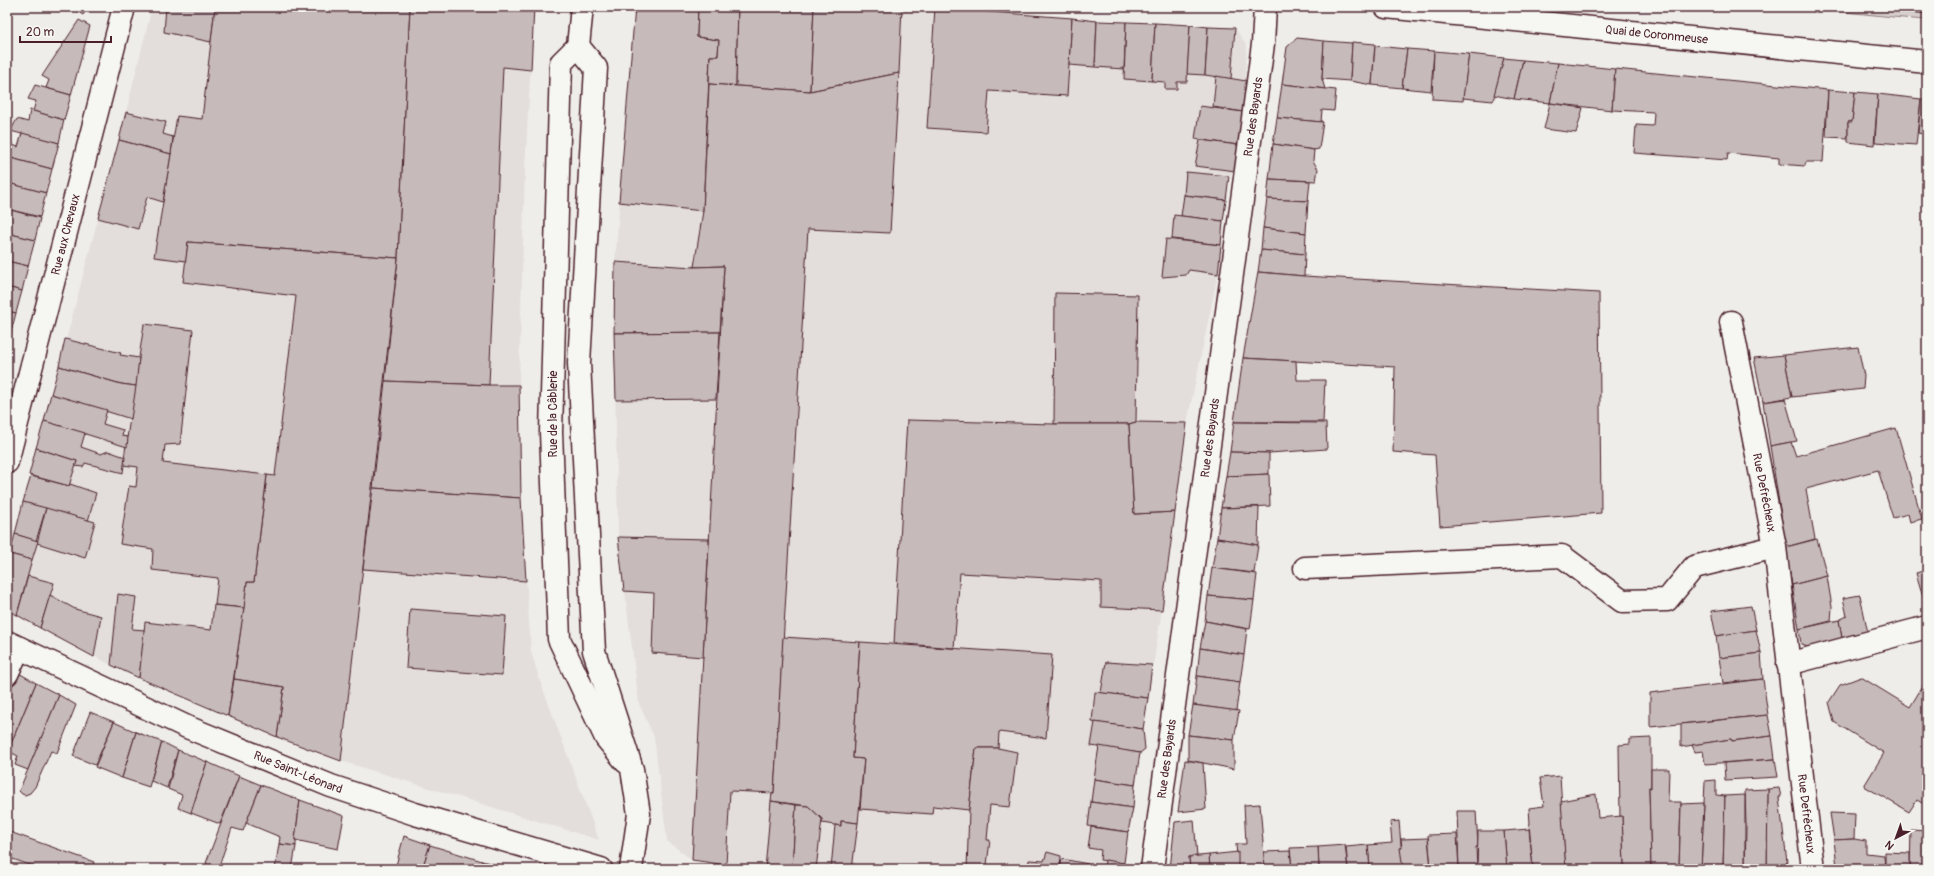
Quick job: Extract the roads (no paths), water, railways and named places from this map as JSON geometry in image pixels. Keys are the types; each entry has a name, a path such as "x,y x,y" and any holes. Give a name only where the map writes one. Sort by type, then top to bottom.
{"street":[{"name":"Rue aux Chevaux","path":"7,462 124,7"},
{"path":"582,7 578,46 596,68 579,363 594,651 632,768 639,814 631,869"},
{"name":"Rue des Bayards","path":"1152,869 1263,44 1265,7"},
{"name":"Quai de Coronmeuse","path":"1386,7 1927,62"},
{"name":"Rue de la Câblerie","path":"578,46 561,63 560,79 551,432 559,639 606,738 632,768"},
{"name":"Rue Defrêcheux","path":"1731,322 1775,547 1813,869"},
{"path":"1305,568 1562,556 1622,601 1667,600 1694,567 1775,547"},
{"path":"1788,664 1927,627"},
{"path":"7,674 13,645"},
{"name":"Rue Saint-Léonard","path":"13,645 186,727 331,786 415,814 601,869"}],"tram line":[{"path":"1863,7 1927,14"}]}
